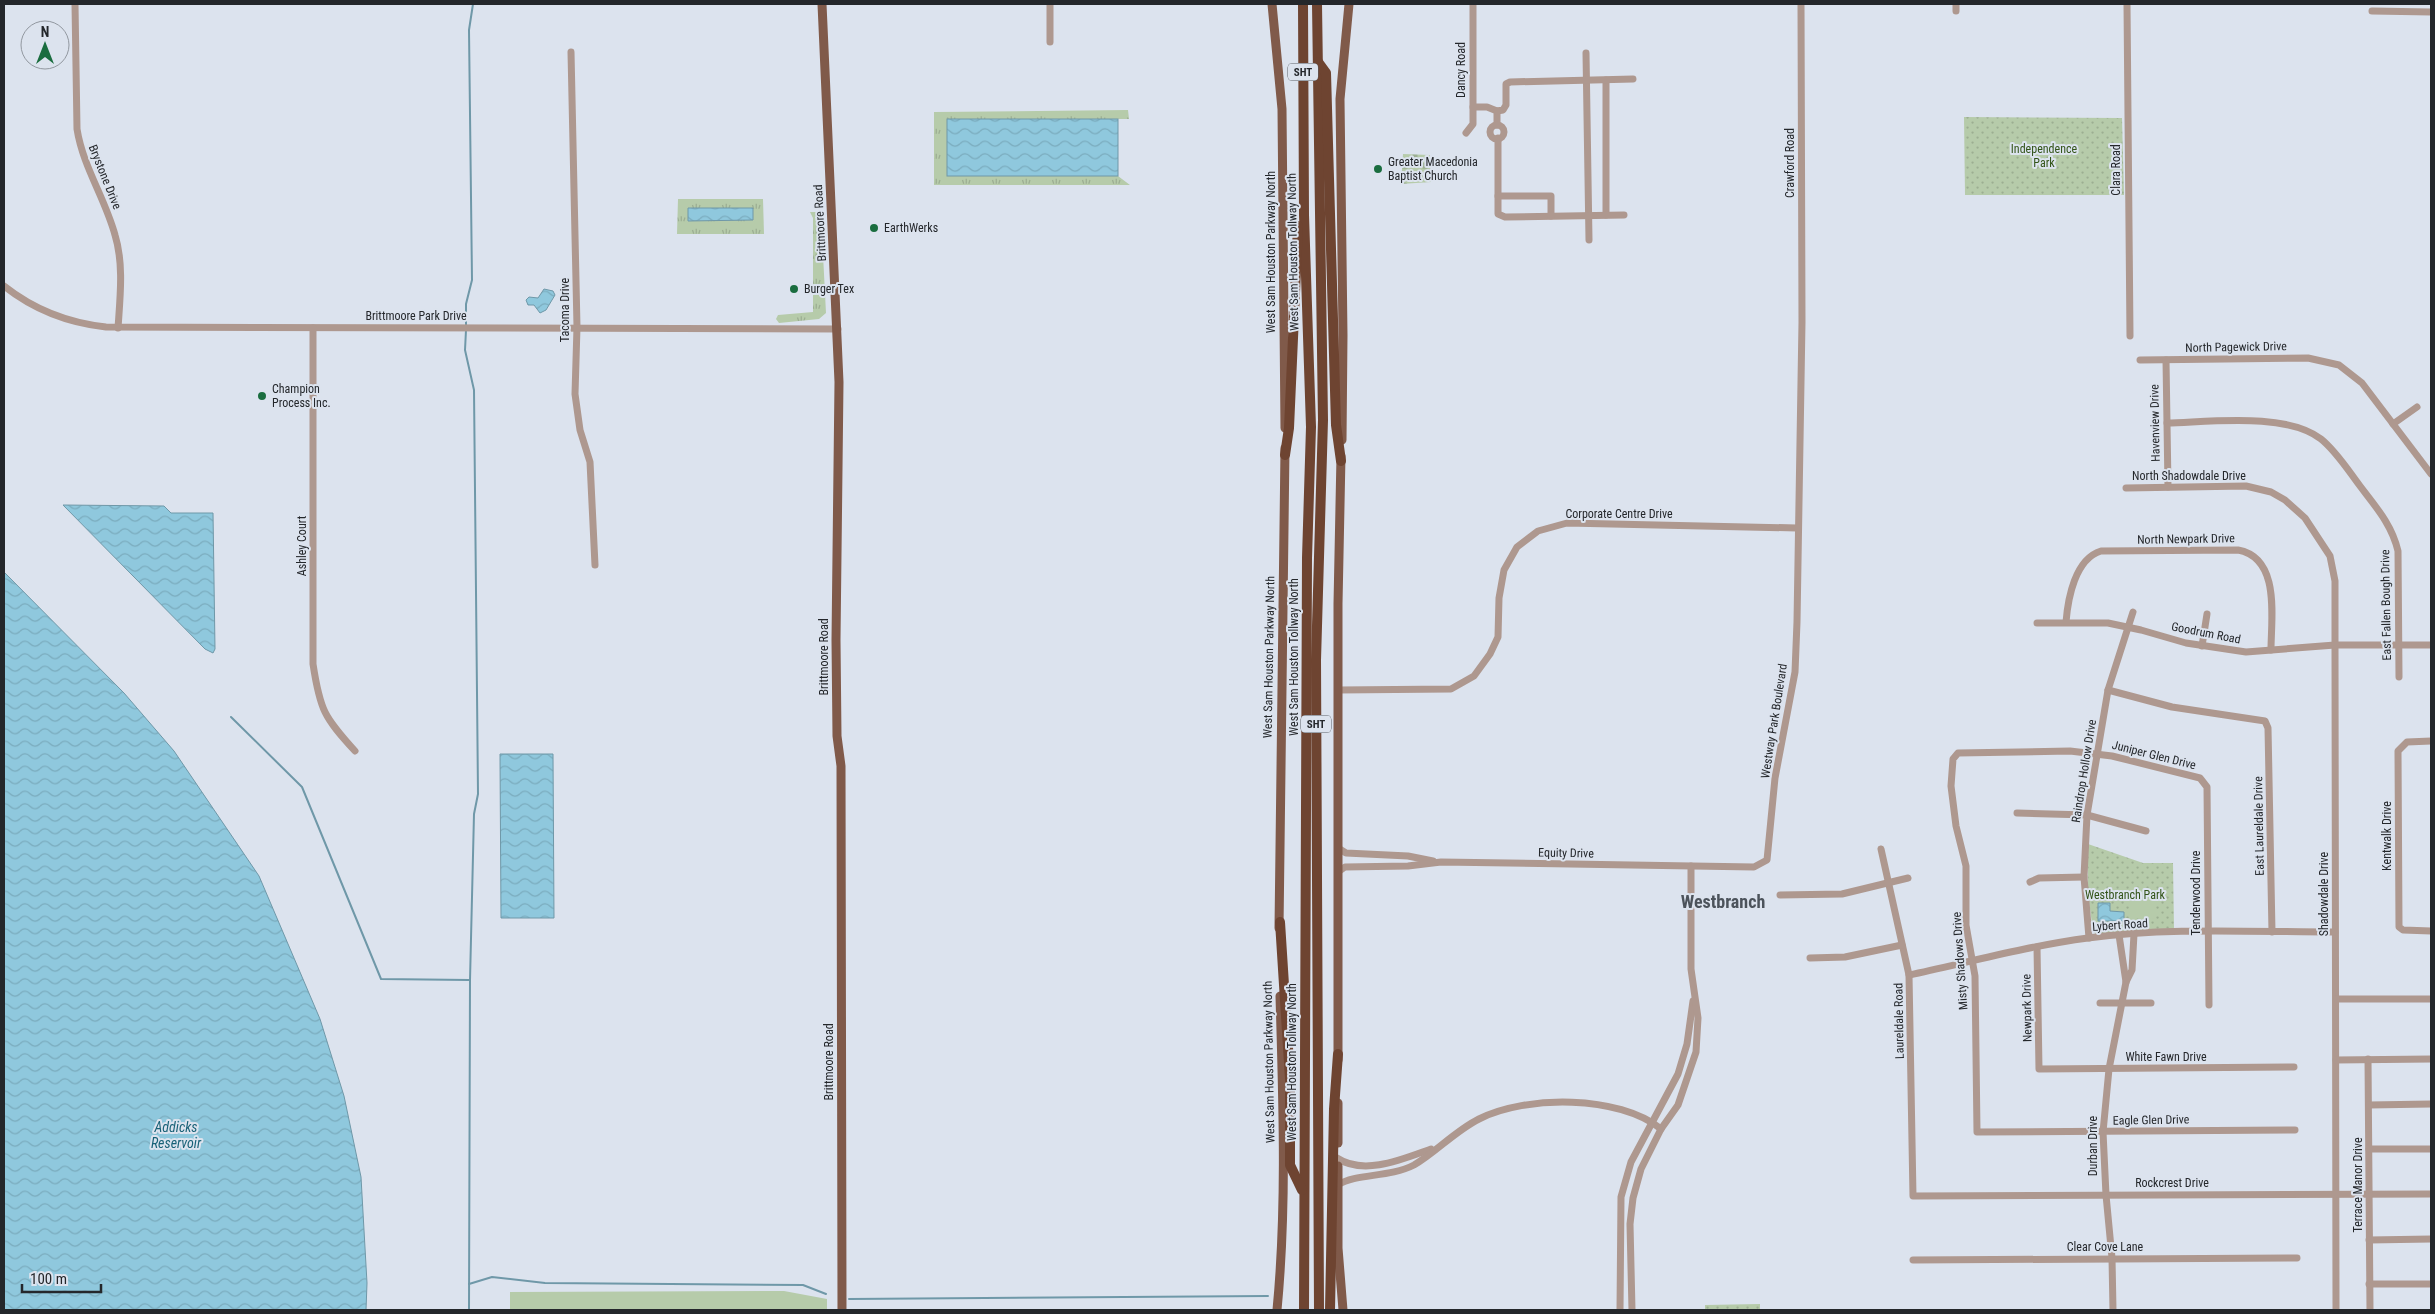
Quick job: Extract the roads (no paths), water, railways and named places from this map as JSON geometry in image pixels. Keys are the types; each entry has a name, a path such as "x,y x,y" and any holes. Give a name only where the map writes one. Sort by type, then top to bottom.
{"highway":[{"name":"West Sam Houston Tollway North","path":"1303,4 1304,216 1311,427 1306,568 1304,1310"},
{"name":"West Sam Houston Tollway North","path":"1317,4 1323,401 1316,679 1319,1310"},
{"path":"1318,62 1326,73 1336,425 1341,461"},
{"path":"1285,455 1289,428 1299,220 1304,216"},
{"path":"1280,922 1290,1079 1290,1165 1304,1195"},
{"path":"1330,1310 1334,1109 1338,1054"}],"main road":[{"name":"Brittmoore Road","path":"822,4 838,329 840,454 836,577 836,736 841,776 842,1310"},
{"name":"West Sam Houston Parkway North","path":"1272,4 1282,109 1285,455 1280,696 1283,1174 1282,1244 1277,1310"},
{"path":"1344,1310 1338,1248 1339,690 1344,335 1340,100 1349,4"}],"street":[{"name":"Brystone Drive","path":"75,4 77,129 80,148 86,166 117,241 119,260 118,328"},
{"path":"1050,4 1050,42"},
{"name":"Dancy Road","path":"1466,133 1473,124 1473,4"},
{"name":"Crawford Road","path":"1801,4 1802,322"},
{"name":"Clara Road","path":"2126,4 2130,336"},
{"path":"2372,11 2431,12"},
{"name":"Tacoma Drive","path":"571,52 577,327 576,408 580,430 590,462 594,566"},
{"path":"1586,53 1589,240"},
{"path":"1473,107 1487,107 1497,111 1503,110 1506,105 1506,84 1510,82 1633,79"},
{"path":"1606,80 1606,215"},
{"path":"1497,111 1497,125 1501,126 1504,132 1498,138 1498,214 1505,217 1624,215"},
{"path":"1498,196 1551,196 1552,216"},
{"name":"Brittmoore Park Drive","path":"4,286 34,305 62,318 96,326 118,328 577,327 838,329"},
{"name":"Westway Park Boulevard","path":"1691,866 1754,867 1767,860 1777,768 1795,672 1802,322"},
{"name":"Ashley Court","path":"313,328 313,664 317,696 329,723 355,751"},
{"name":"North Pagewick Drive","path":"2140,360 2308,358 2332,362 2351,372 2362,383 2393,424"},
{"name":"Havenview Drive","path":"2166,360 2168,487"},
{"path":"2417,408 2393,424 2431,474"},
{"name":"East Fallen Bough Drive","path":"2167,423 2271,422 2298,427 2326,443 2387,521 2395,540 2398,551 2399,677"},
{"name":"North Shadowdale Drive","path":"2126,488 2246,486 2271,492 2280,497"},
{"name":"Shadowdale Drive","path":"2280,497 2295,507 2305,518 2330,556 2335,581 2336,1310"},
{"name":"Corporate Centre Drive","path":"1339,690 1451,689 1474,676 1490,654 1498,637 1499,598 1504,570 1517,547 1538,531 1567,523 1797,528"},
{"name":"North Newpark Drive","path":"2066,622 2070,596 2083,563 2092,554 2109,551 2238,550 2252,555 2269,579 2271,588 2271,650"},
{"name":"Raindrop Hollow Drive","path":"2089,938 2084,877 2088,815 2108,690 2133,612"},
{"path":"2202,646 2207,614"},
{"name":"Goodrum Road","path":"2037,623 2108,623 2202,646 2246,652 2335,644 2431,645"},
{"name":"East Laureldale Drive","path":"2108,690 2172,707 2265,721 2268,728 2272,932"},
{"name":"Kentwalk Drive","path":"2431,741 2412,741 2403,744 2398,751 2398,922 2401,929 2431,931"},
{"name":"Juniper Glen Drive","path":"1978,752 2070,751 2097,754 2200,778 2204,781"},
{"name":"Misty Shadows Drive","path":"1977,1132 1975,976 1966,925 1966,866 1952,806 1951,769 1953,759 1958,753 1978,752"},
{"name":"Tenderwood Drive","path":"2204,781 2207,787 2209,1005"},
{"path":"2017,813 2088,815 2146,831"},
{"name":"Equity Drive","path":"1338,848 1346,853 1408,856 1441,862"},
{"name":"Laureldale Road","path":"1881,849 1909,974 1913,1196"},
{"name":"Equity Drive","path":"1338,872 1345,867 1408,866 1441,862 1691,866"},
{"path":"1632,1310 1630,1224 1633,1198 1641,1169 1661,1129 1678,1105 1696,1052 1698,1018 1691,969 1691,866"},
{"path":"2030,882 2039,878 2084,877"},
{"path":"1780,894 1842,894 1908,878"},
{"name":"Lybert Road","path":"1909,974 2037,947 2119,935 2336,932"},
{"name":"Durban Drive","path":"2126,982 2132,970 2134,934"},
{"name":"Durban Drive","path":"2113,1310 2112,1258 2102,1132 2108,1069 2126,982 2119,935"},
{"path":"1810,958 1852,956 1902,945"},
{"name":"Newpark Drive","path":"2037,947 2039,1069"},
{"path":"1620,1310 1621,1197 1631,1162 1678,1074 1687,1044 1694,992"},
{"path":"2337,999 2431,999"},
{"path":"2100,1003 2151,1003"},
{"name":"Terrace Manor Drive","path":"2368,1059 2370,1310"},
{"path":"2336,1060 2431,1059"},
{"name":"White Fawn Drive","path":"2039,1069 2294,1068"},
{"path":"2369,1105 2431,1104"},
{"path":"1338,1185 1348,1178 1388,1175 1414,1164 1436,1147 1480,1119 1522,1105 1609,1105 1652,1122 1661,1129"},
{"name":"Eagle Glen Drive","path":"1977,1132 2295,1130"},
{"path":"1338,1158 1348,1165 1364,1166 1384,1163 1436,1147"},
{"path":"2369,1149 2431,1149"},
{"name":"Rockcrest Drive","path":"1913,1196 2431,1194"},
{"path":"2369,1240 2431,1239"},
{"name":"Clear Cove Lane","path":"1913,1260 2297,1258"},
{"path":"2370,1284 2431,1284"}],"water":[{"path":"947,119 1118,119 1118,176 947,176"},
{"path":"688,208 753,208 753,220 688,221"},
{"path":"544,289 553,291 555,295 546,310 540,313 534,305 528,305 526,300 529,297 538,298"},
{"path":"63,505 164,506 171,513 213,513 215,649 213,653 205,649"},
{"name":"Addicks Reservoir","path":"4,572 124,693 174,751 259,876 320,1019 344,1096 361,1177 367,1283 366,1310 4,1310"},
{"path":"500,754 553,754 554,918 501,918"},
{"path":"2098,903 2110,903 2110,911 2124,912 2124,921 2098,921"}],"waterway":[{"path":"466,325 466,304 472,280 469,30 473,4"},
{"path":"466,330 465,350 474,390 478,794 474,814 470,980 469,1310"},
{"path":"231,717 302,787 381,979 469,980"},
{"path":"469,1284 492,1277 545,1283 803,1285 826,1294"},
{"path":"849,1299 1268,1296"}],"place":[{"name":"Greater Macedonia Baptist Church","path":"1378,169"},
{"name":"EarthWerks","path":"874,228"},
{"name":"Burger Tex","path":"794,289"},
{"name":"Champion Process Inc.","path":"262,396"}],"district":[{"name":"Westbranch","path":"1723,901"}],"park label":[{"name":"Independence Park","path":"2044,156"},
{"name":"Westbranch Park","path":"2125,895"}]}
